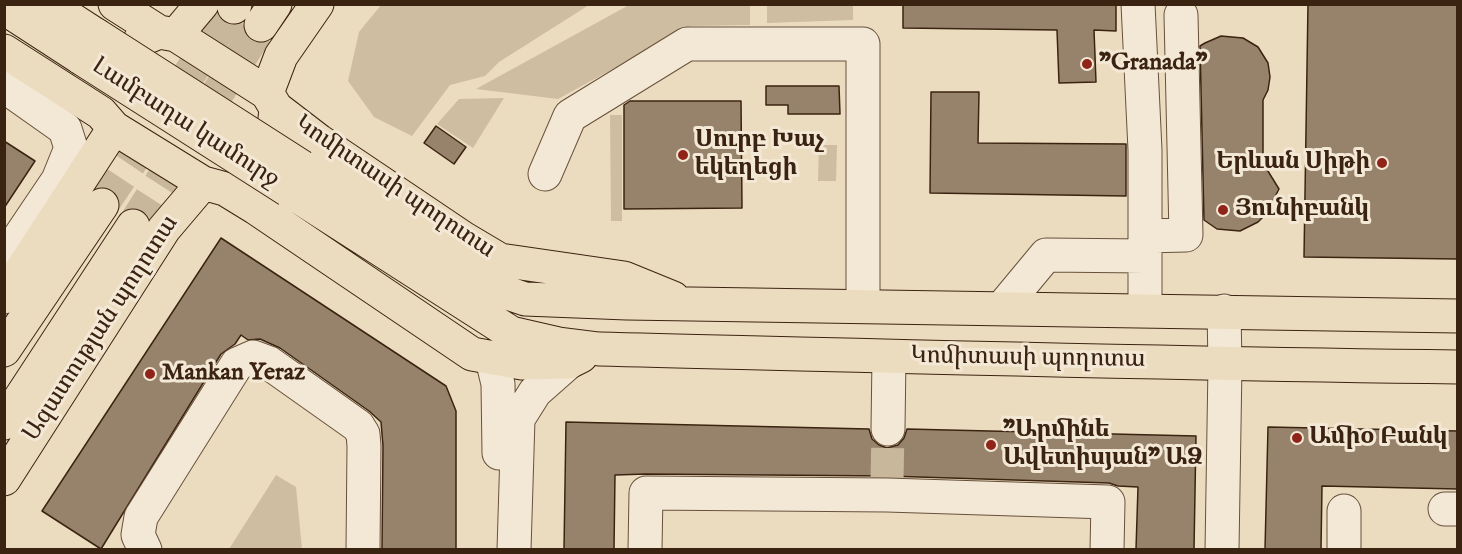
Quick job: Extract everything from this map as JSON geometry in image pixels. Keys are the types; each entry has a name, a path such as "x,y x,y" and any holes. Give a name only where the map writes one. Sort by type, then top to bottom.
{"main road":[{"path":"48,4 89,47"},
{"path":"116,4 158,36 273,110 281,56 317,4"},
{"path":"158,36 202,4"},
{"path":"4,8 89,47"},
{"name":"Լամբադա կամուրջ","path":"89,47 295,178"},
{"name":"Լամբադա կամուրջ","path":"4,51 223,184"},
{"name":"Կոմիտասի պողոտա","path":"273,110 463,238 500,260 624,278 688,304"},
{"path":"4,297 106,111"},
{"name":"Կոմիտասի պողոտա","path":"295,178 481,284 525,299 688,304 1458,316"},
{"name":"Կոմիտասի պողոտա","path":"295,178 511,333 560,344 599,349 889,357 1458,367"},
{"name":"Կոմիտասի պողոտա","path":"223,184 472,354 522,363 569,362 599,349"},
{"name":"Ազատության պողոտա","path":"4,479 164,229 223,184"},
{"path":"4,350 102,205"},
{"name":"Ազատության պողոտա","path":"4,423 133,226"}],"street":[{"path":"1138,4 1145,150 1145,310"},
{"path":"1002,308 1046,255 1145,246 1186,235 1181,15"},
{"path":"545,174 570,116 687,44 863,44 863,306"},
{"path":"4,86 64,129 71,148 58,180 4,260"},
{"path":"1222,549 1224,311"},
{"path":"145,549 138,536 141,517 237,364 253,357 268,363 358,426 363,434 363,549"},
{"path":"888,429 889,357"},
{"path":"492,359 498,384 499,418 497,549"},
{"path":"514,549 518,420 536,392 569,362"},
{"path":"645,549 646,493 887,488 1108,502 1107,549"},
{"path":"1344,511 1344,549"}],"shaded area":[{"path":"381,5 589,5 499,62 485,76 450,85 412,136 374,117 348,81 359,32"},
{"path":"629,5 750,5 750,25 691,26 558,99 476,89"},
{"path":"767,5 853,5 853,20 767,23"},
{"path":"504,98 473,148 437,124 459,99"},
{"path":"610,115 622,115 622,221 611,221"},
{"path":"819,145 837,145 836,181 818,181"},
{"path":"276,475 296,487 302,549 229,549"}],"building":[{"path":"903,4 1116,4 1116,31 1094,30 1096,82 1059,83 1057,30 903,28"},
{"name":"Երևան Սիթի","path":"1308,4 1458,4 1458,259 1304,257"},
{"path":"1221,36 1243,38 1258,47 1268,63 1270,77 1268,90 1263,100 1263,163 1279,189 1266,214 1258,222 1240,231 1217,229 1204,220 1200,46"},
{"path":"766,86 839,86 840,114 788,114 788,105 766,105"},
{"path":"931,92 979,92 978,143 1126,144 1126,196 930,193"},
{"name":"Սուրբ Խաչ եկեղեցի","path":"630,101 741,101 742,208 624,209 624,105"},
{"path":"436,126 466,147 454,164 424,143"},
{"path":"4,141 35,161 4,208"},
{"path":"221,238 446,386 456,411 456,549 382,549 383,446 381,422 280,348 260,339 248,340 241,335 235,344 221,354 101,549 42,511"},
{"path":"566,422 869,429 872,439 887,448 898,445 907,429 1196,436 1194,549 1136,549 1138,487 1109,483 887,476 646,474 615,475 614,549 564,549"},
{"path":"1268,427 1458,431 1458,489 1322,486 1321,549 1265,549"}],"tunnel":[{"path":"102,205 234,7"},
{"path":"133,226 261,25"},
{"path":"887,481 888,429"}],"place":[{"name":"\"Granada\"","path":"1087,64"},
{"name":"Սուրբ Խաչ եկեղեցի","path":"683,155"},
{"name":"Երևան Սիթի","path":"1382,163"},
{"name":"Յունիբանկ","path":"1223,210"},
{"name":"Mankan Yeraz","path":"150,374"},
{"name":"Ամիօ Բանկ","path":"1297,438"},
{"name":"\"Արմինե Ավետիսյան\" ԱՁ","path":"991,445"}]}
